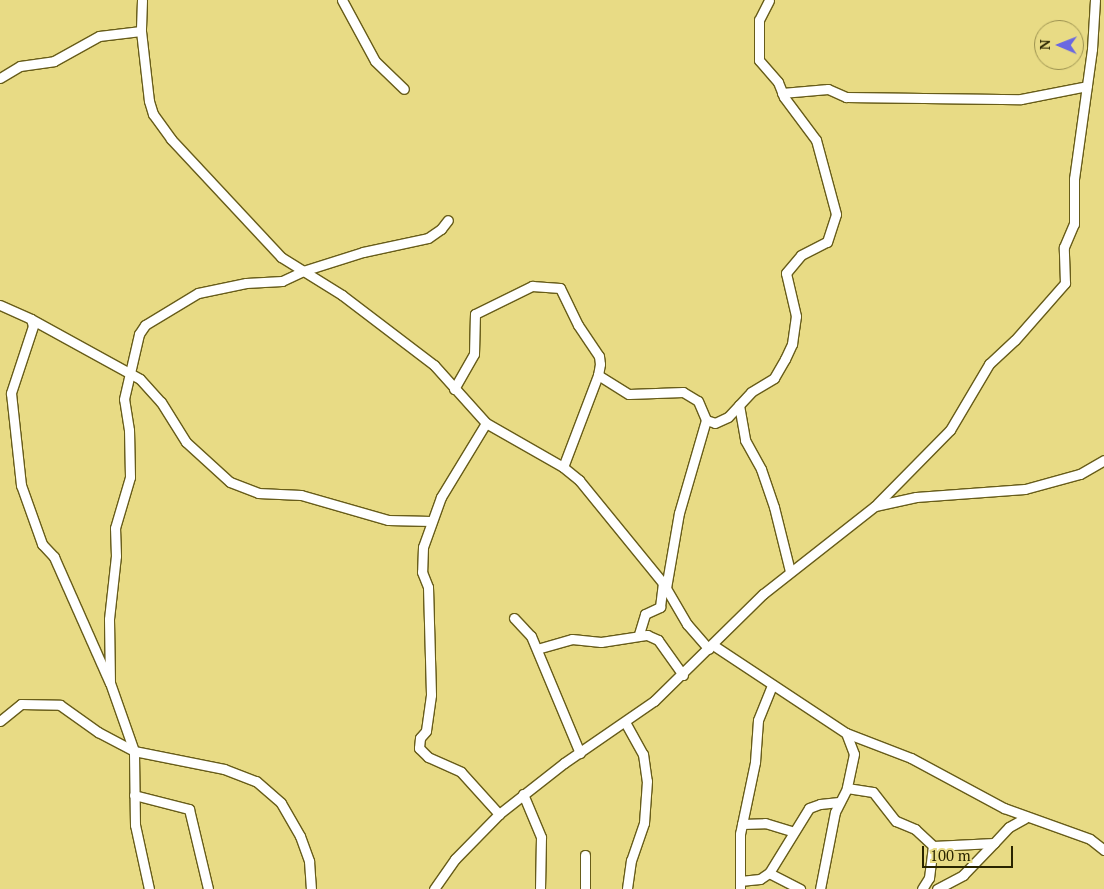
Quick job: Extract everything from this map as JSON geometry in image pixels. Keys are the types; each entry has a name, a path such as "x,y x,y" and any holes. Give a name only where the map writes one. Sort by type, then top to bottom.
{"street":[{"path":"342,0 374,61 404,89"},
{"path":"706,420 720,421 751,392 774,378 782,366 795,327 786,273 805,252 824,245 836,221 818,145 782,93 778,82 758,60 759,20 769,0"},
{"path":"434,889 455,859 499,814 523,794 625,722 683,676 790,571 875,506 950,430 989,364 1064,286 1064,247 1074,224 1074,179 1087,86 1095,0"},
{"path":"143,1 141,31 149,102 160,125 281,257 342,295 434,365 486,423 563,467 600,504 664,586 687,624 711,647 846,733 911,758 1025,818 1090,839 1102,845"},
{"path":"0,78 20,66 54,60 99,36 141,31"},
{"path":"782,93 828,89 846,97 1021,99 1087,86"},
{"path":"110,683 109,619 116,556 115,528 130,478 129,430 124,403 135,344 145,326 171,313 191,297 246,283 282,281 304,271 363,252 428,238 436,234 448,220"},
{"path":"454,388 474,354 475,314 532,286 563,291 578,326 598,356 598,375 563,467"},
{"path":"0,305 31,319 130,373 151,388 186,442 230,482 258,494 301,496 388,520 431,521"},
{"path":"31,319 31,340 15,375 11,394 18,474 42,544 54,557 68,596 110,683 134,750 135,825 149,889"},
{"path":"598,375 634,394 683,392 698,401 706,420 679,513 660,607 645,614 638,634"},
{"path":"739,405 745,440 761,469 774,507 790,571"},
{"path":"486,423 449,482 431,521 423,548 422,572 428,587 431,695 426,731 420,738 419,748 428,757 461,772 499,814"},
{"path":"875,506 916,497 1025,489 1080,474 1104,460"},
{"path":"514,618 529,633 537,649 564,710 565,722 580,753"},
{"path":"537,649 572,639 601,642 638,634 658,640 683,676"},
{"path":"772,685 760,709 756,762 742,824 740,885 760,879 769,873 809,808 820,804 839,802"},
{"path":"0,720 21,704 52,704 64,707 98,732 134,750 224,769 269,790 281,803 300,836 309,861 311,889"},
{"path":"625,722 643,754 647,781 644,822 632,860 627,889"},
{"path":"820,889 839,802 847,788 854,754 846,733"},
{"path":"847,788 873,792 896,821 914,829 933,846 994,843"},
{"path":"523,794 541,837 540,889"},
{"path":"134,796 189,809 208,889"},
{"path":"937,889 963,875 1012,824 1025,818"},
{"path":"742,824 765,823 794,832"},
{"path":"922,889 929,878 933,846"},
{"path":"585,889 586,855"},
{"path":"769,873 800,889"}]}
